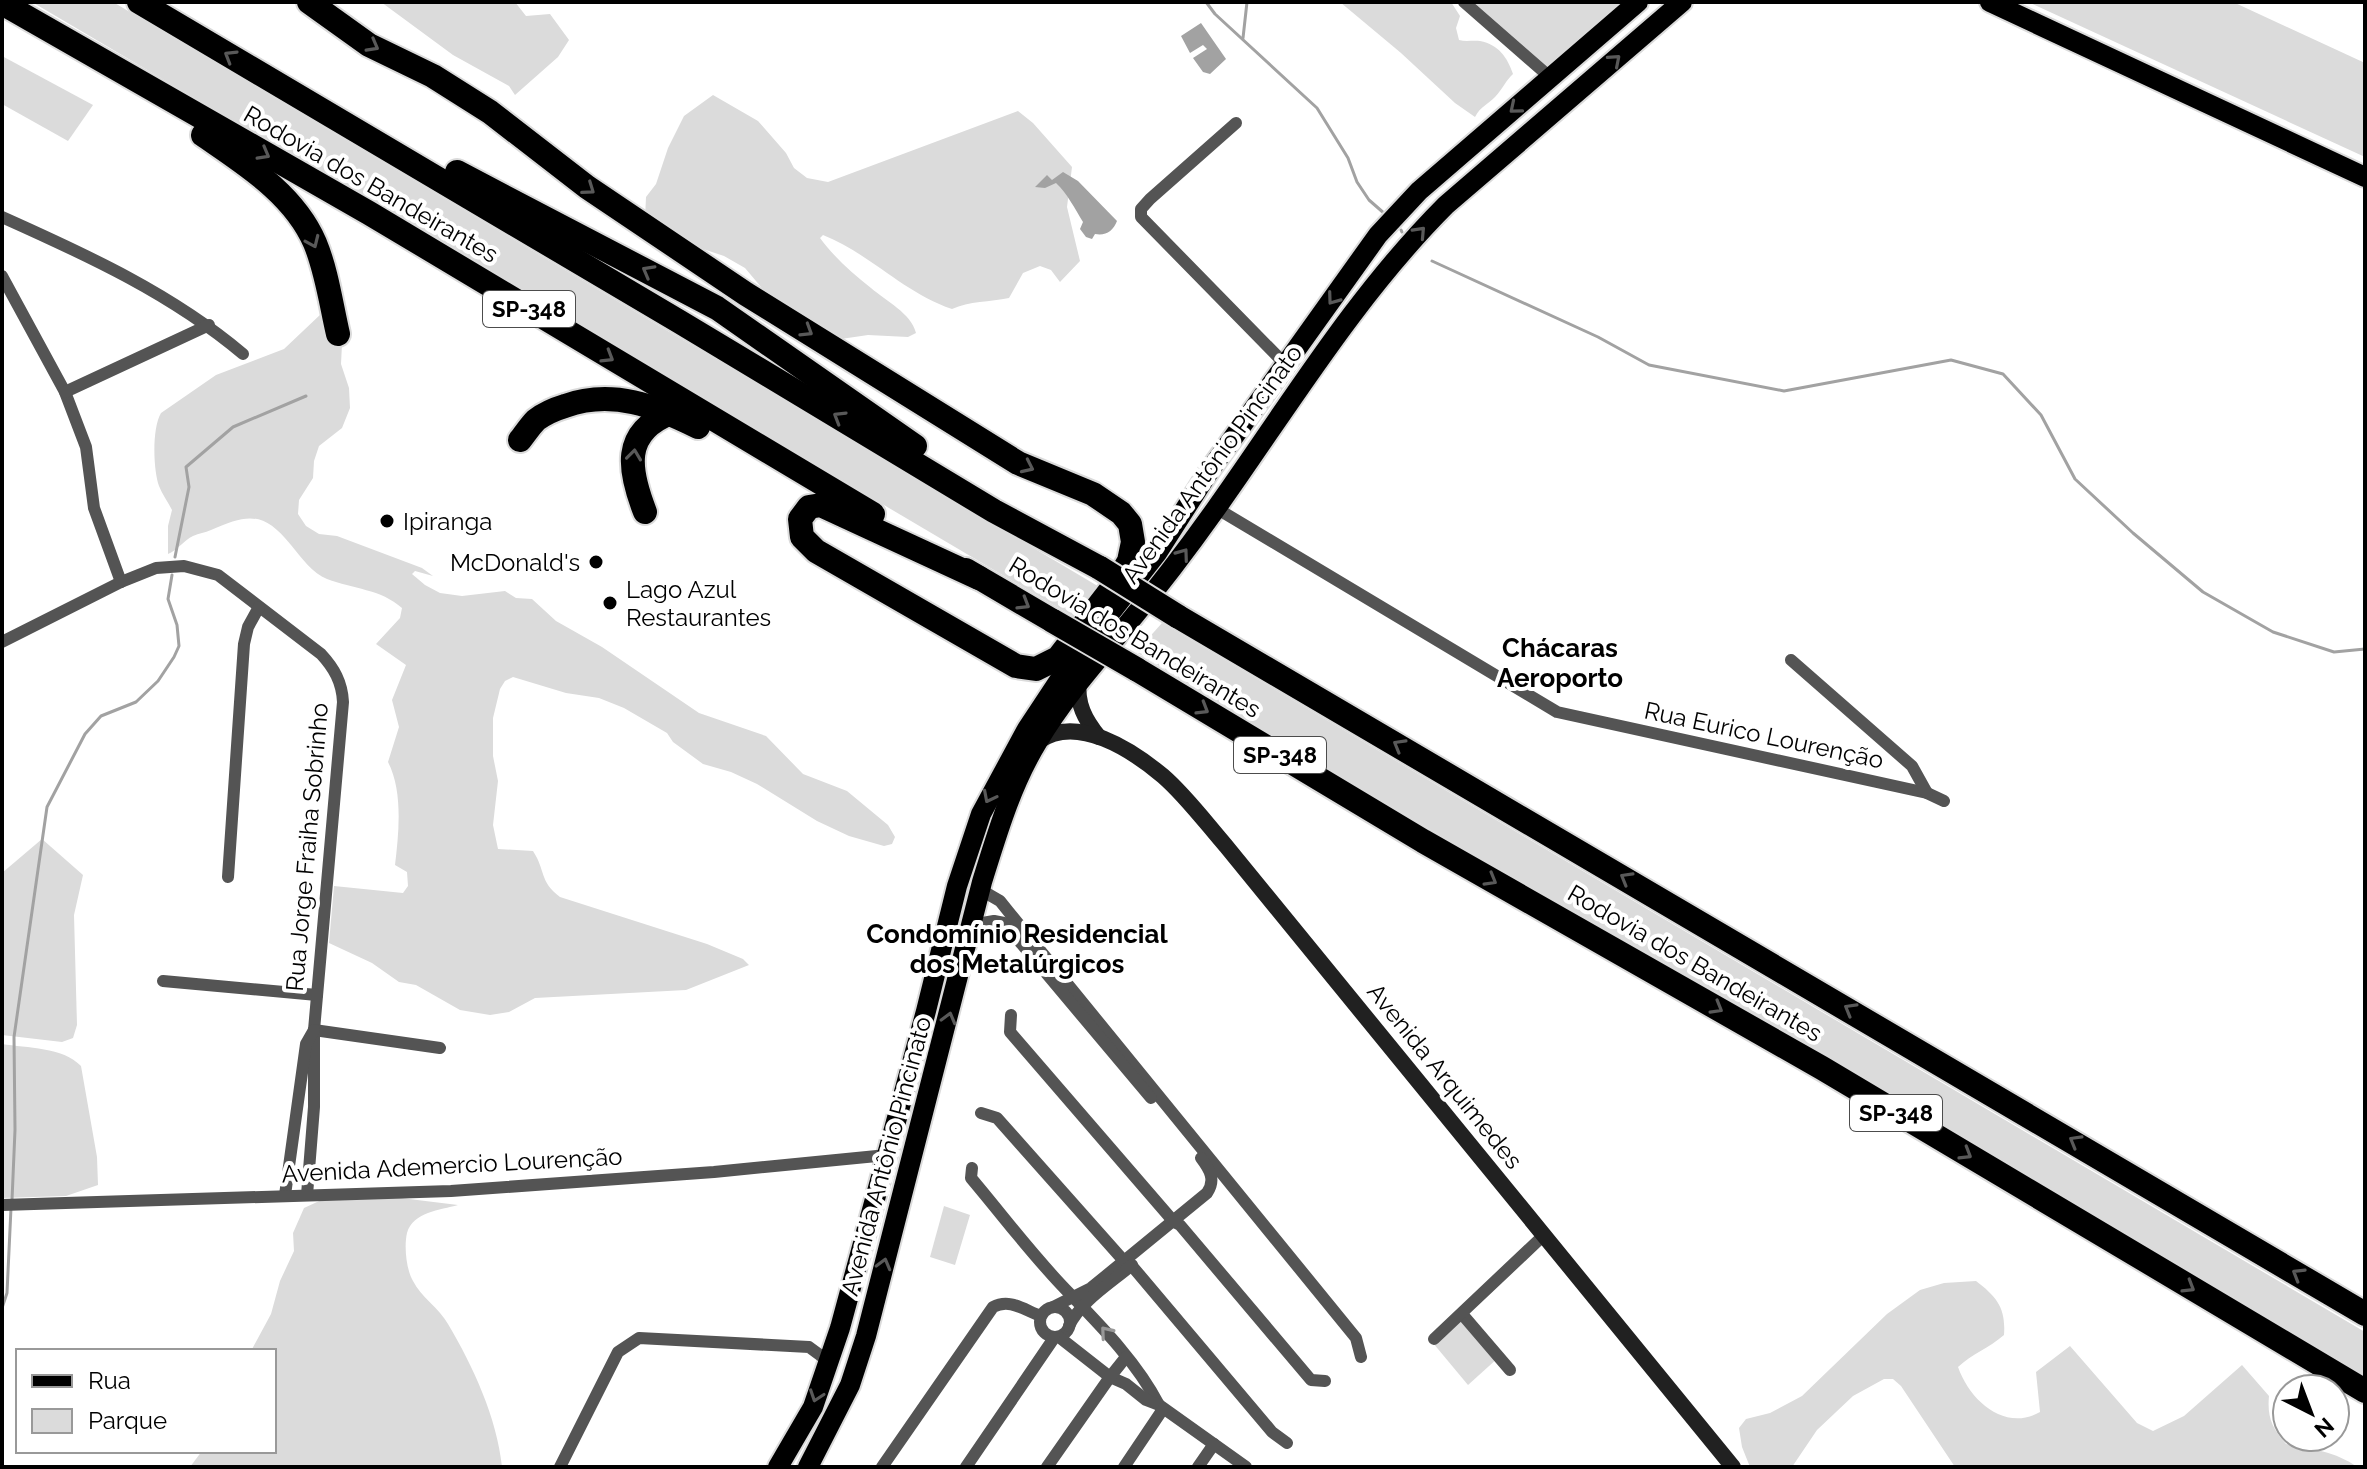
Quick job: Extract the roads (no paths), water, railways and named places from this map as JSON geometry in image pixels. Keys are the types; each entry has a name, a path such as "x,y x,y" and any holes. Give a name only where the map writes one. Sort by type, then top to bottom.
{"highway":[{"name":"Rodovia dos Bandeirantes","path":"139,2 298,96 434,160 717,308 950,472 994,511 1100,568 2365,1314"},
{"path":"309,2 369,45 433,76 490,112 587,187 746,294 1018,463 1103,500 1121,513 1132,531 1131,555 1116,583 1058,658 1043,666 1029,668 1016,666 816,551 802,537 800,519 809,507 821,505 979,578"},
{"name":"Rodovia dos Bandeirantes","path":"2,3 369,213 1423,841 1822,1068 2365,1391"},
{"path":"83,52 251,169 290,203 314,242 338,334"},
{"path":"520,440 538,419 575,402 629,400 671,413 757,457 799,470"},
{"path":"645,512 634,477 632,458 636,440 657,418 671,413"},
{"path":"2289,1347 2365,1404"}],"main road":[{"name":"Avenida Antônio Pincinato","path":"778,1467 813,1407 828,1361 858,1263 949,915 981,814 1027,729 1068,667 1157,553 1210,470 1378,235 1419,191 1638,2"},
{"name":"Avenida Antônio Pincinato","path":"808,1467 850,1385 866,1336 981,890 1002,817 1036,743 1080,679 1129,622 1216,508 1337,334 1419,232 1446,205 1682,2"},
{"path":"1990,2 2365,177"},
{"path":"1551,78 1566,86 1587,84"},
{"path":"1337,334 1343,314 1376,270 1375,260 1365,254"},
{"path":"1285,364 1297,368 1317,362"},
{"path":"1080,679 1080,706 1099,737"},
{"name":"Avenida Arquimedes","path":"1036,743 1056,731 1099,737 1133,755 1164,777 1199,815 1733,1467"},
{"path":"949,915 965,897 981,890"},
{"path":"858,1263 863,1291 876,1295"},
{"path":"828,1361 850,1385"}],"street":[{"path":"1464,2 1551,78"},
{"path":"1236,123 1150,199 1141,209 1141,217 1285,364"},
{"path":"2,217 98,260 209,325 243,354"},
{"path":"2,276 65,392 86,447 94,508 121,582"},
{"path":"65,392 209,325"},
{"name":"Rua Eurico Lourenção","path":"1216,508 1557,712 1927,793 1944,801"},
{"name":"Rua Jorge Fraiha Sobrinho","path":"2,642 121,582 156,568 194,567 218,575 328,662 342,694 314,1030"},
{"path":"228,877 244,644 248,627 259,607"},
{"name":"Rua Eurico Lourenção","path":"1791,660 1912,766 1927,793"},
{"path":"981,890 1000,901 1230,1183 1356,1338 1361,1357"},
{"path":"971,925 994,921 1004,923 1209,1168 1212,1186 1177,1223"},
{"path":"163,981 317,995"},
{"path":"1011,1015 1010,1032 1311,1380 1325,1381"},
{"path":"314,1030 440,1048"},
{"path":"285,1195 306,1044 314,1030"},
{"path":"307,1195 314,1107 314,1030"},
{"path":"981,1113 997,1118 1128,1263 1272,1432 1287,1443"},
{"name":"Avenida Ademercio Lourenção","path":"3,1205 451,1191 714,1172 887,1155"},
{"path":"972,1168 971,1178 1126,1357 1161,1407"},
{"path":"966,1467 1057,1337 1083,1306 1128,1263 1230,1183"},
{"path":"1434,1339 1544,1235"},
{"path":"1041,1316 1128,1263"},
{"path":"882,1467 993,1307 1002,1302 1011,1303 1041,1316"},
{"path":"1053,1307 1066,1312 1069,1326"},
{"path":"1462,1314 1510,1370"},
{"path":"1041,1316 1042,1331 1057,1337 1110,1377 1161,1407 1246,1467"},
{"path":"560,1467 618,1352 639,1338 809,1347 828,1361"},
{"path":"1047,1467 1126,1357"},
{"path":"1124,1467 1161,1407"},
{"path":"1198,1467 1214,1444"}],"waterway":[{"path":"1206,2 1215,14 1317,108 1348,158 1357,182 1369,200 1385,214"},
{"path":"1243,38 1247,2"},
{"path":"1432,261 1598,337 1649,365 1784,391 1951,360 2003,374 2041,415 2075,479 2203,592 2273,632 2334,652 2365,649"},
{"path":"175,557 189,487 186,467 233,427 306,396"},
{"path":"12,1200 14,1037 47,807 85,734 101,716 136,702 158,681 174,657 179,646 177,625 168,599 172,575"},
{"path":"2,1308 7,1293 11,1208"}],"place":[{"name":"Ipiranga","path":"387,521"},
{"name":"McDonald's","path":"596,562"},
{"name":"Lago Azul Restaurantes","path":"610,603"}],"district":[{"name":"Chácaras Aeroporto","path":"1560,663"},
{"name":"Condomínio Residencial dos Metalúrgicos","path":"1017,949"}]}
